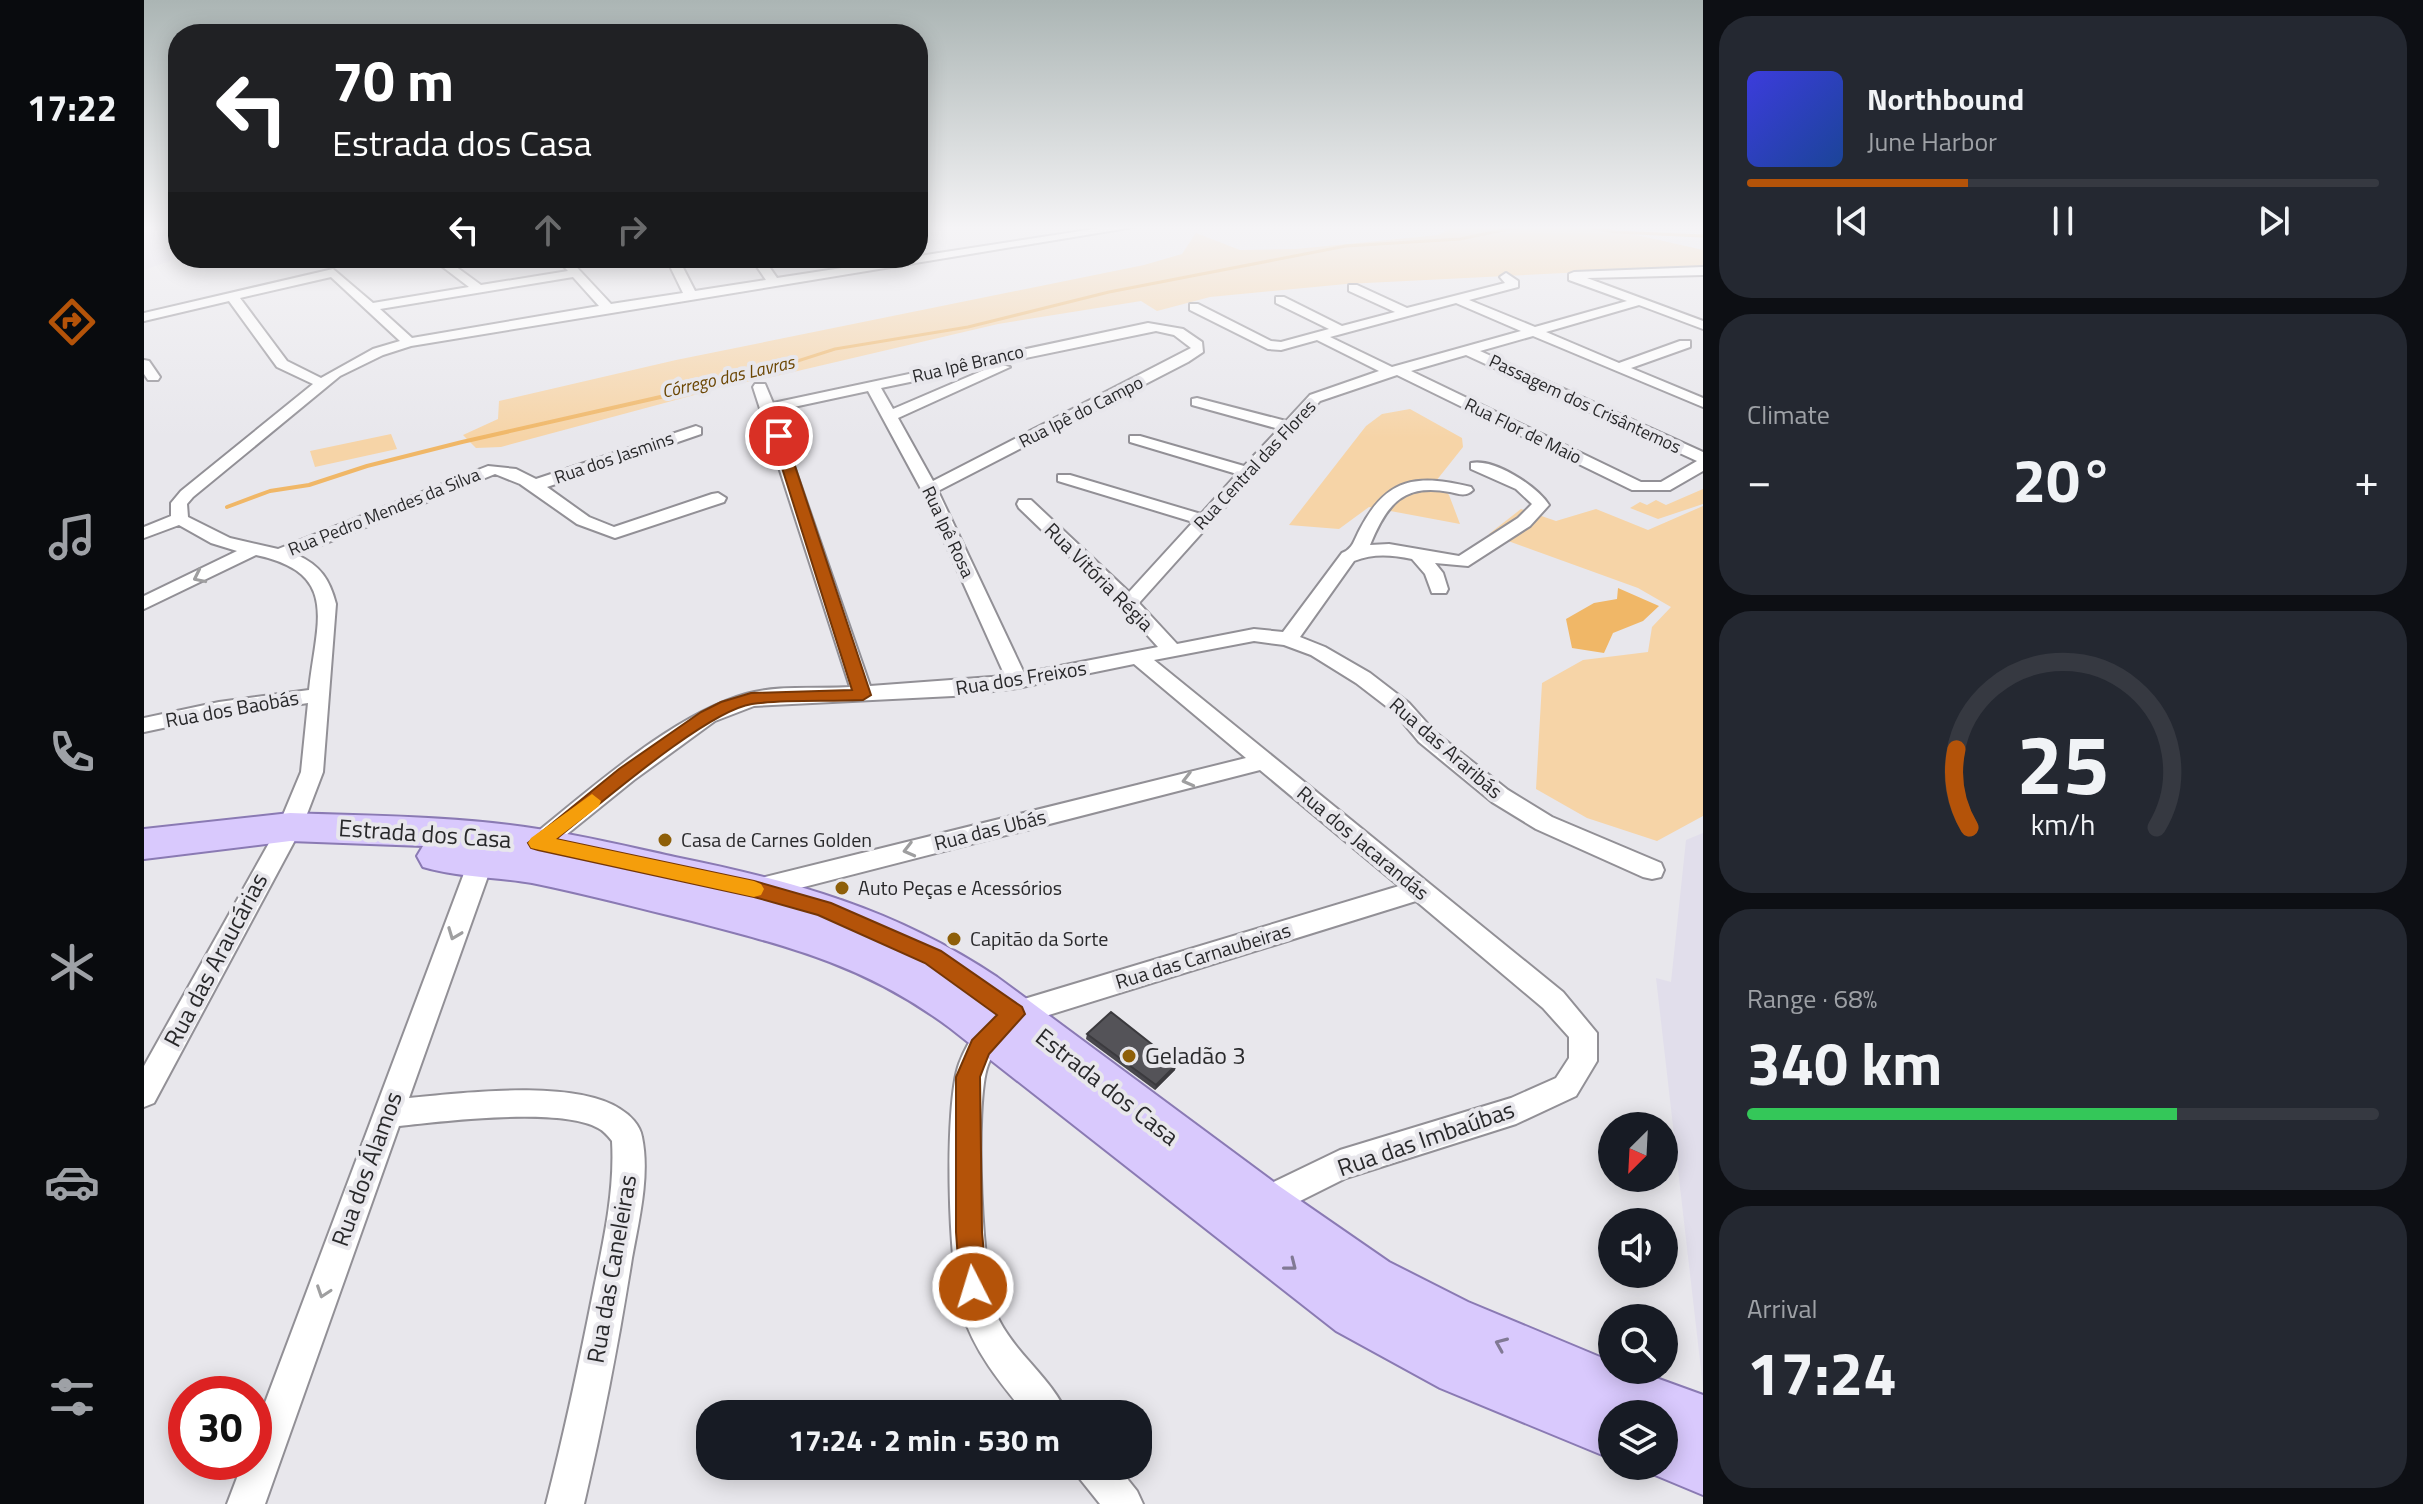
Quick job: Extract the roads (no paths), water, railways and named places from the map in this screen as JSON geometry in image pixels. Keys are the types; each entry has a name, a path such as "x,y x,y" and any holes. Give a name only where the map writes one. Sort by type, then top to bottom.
{"main road":[{"name":"Estrada dos Casa","path":"144,863 223,852 283,838"},
{"name":"Estrada dos Casa","path":"144,844 283,838 507,852 621,888 739,901 886,965 1003,1024 1249,1213 1356,1311 1460,1368 1549,1385 1703,1425"},
{"name":"Estrada dos Casa","path":"1549,1385 1598,1419"},
{"path":"1678,1455 1703,1465"}],"street":[{"path":"144,317 227,297"},
{"path":"233,297 282,364 321,383"},
{"path":"359,297 409,342"},
{"path":"370,307 429,297"},
{"path":"598,297 608,308"},
{"path":"180,519 179,503 187,494 321,383 357,361 409,342 671,297"},
{"path":"1373,297 1407,313"},
{"path":"1194,307 1268,345 1287,346 1464,297"},
{"path":"1625,297 1703,325"},
{"path":"1457,299 1703,403"},
{"path":"1280,300 1343,331"},
{"name":"Rua Central das Flores","path":"1129,603 1286,426 1315,398 1395,371 1637,302"},
{"name":"Rua Ipê Branco","path":"769,408 1037,348 1140,328 1168,328"},
{"name":"Rua Ipê do Campo","path":"929,489 1198,349 1193,340 1168,328"},
{"name":"Rua Flor de Maio","path":"1320,337 1628,482 1650,489 1672,484 1703,461"},
{"path":"1620,367 1685,344"},
{"path":"890,416 1034,354 1037,348"},
{"name":"Passagem dos Crisântemos","path":"1467,350 1703,461"},
{"path":"144,364 153,377"},
{"name":"Rua Ipê Rosa","path":"873,386 929,489 1017,681"},
{"path":"760,387 863,695"},
{"path":"1197,402 1286,426"},
{"name":"Rua dos Jasmins","path":"532,486 696,431"},
{"path":"1135,439 1246,472"},
{"path":"1288,639 1348,557 1373,548 1462,562 1524,522 1541,505 1537,497 1523,487 1477,466"},
{"name":"Rua Pedro Mendes da Silva","path":"280,555 489,470 502,470 598,527 615,533 718,498"},
{"path":"1064,478 1203,520"},
{"path":"1358,552 1373,516 1405,487 1421,484 1465,490"},
{"name":"Rua Vitória Régia","path":"1025,504 1129,603 1172,651"},
{"path":"144,533 180,519"},
{"path":"180,519 215,539 280,555"},
{"path":"144,603 253,550"},
{"name":"Rua das Araucárias","path":"144,1094 283,838 312,772 327,604 324,583 311,569 280,555"},
{"path":"1420,557 1438,579 1439,589"},
{"name":"Rua dos Freixos","path":"507,852 626,774 707,716 751,699 863,695 1017,681 1254,635 1288,639"},
{"name":"Rua das Araribás","path":"1288,639 1318,651 1363,678 1402,708 1427,737 1500,796 1544,823 1652,870"},
{"name":"Rua dos Jacarandás","path":"1139,658 1553,1000 1583,1033"},
{"name":"Rua dos Baobás","path":"144,725 219,709 320,695"},
{"name":"Rua das Ubás","path":"739,901 1264,761"},
{"name":"Rua dos Álamos","path":"246,1504 388,1114 507,852"},
{"name":"Rua das Carnaubeiras","path":"1003,1024 1419,890"},
{"path":"1003,1024 972,1061 968,1077 969,1232 973,1287 985,1328 1037,1400"},
{"name":"Rua das Imbaúbas","path":"1249,1213 1340,1165 1516,1110 1566,1087 1583,1061 1583,1033"},
{"name":"Rua das Caneleiras","path":"388,1114 469,1107 572,1107 606,1115 627,1135 630,1166 624,1214 603,1331 565,1504"},
{"path":"1104,1480 1124,1504"}],"waterway":[{"name":"Córrego das Lavras","path":"763,372 835,349 968,327 1088,297"},
{"name":"Córrego das Lavras","path":"763,372 770,371"},
{"name":"Córrego das Lavras","path":"227,507 270,491 309,485 367,466 462,442 687,391 727,377 763,372"}],"place":[{"name":"Casa de Carnes Golden","path":"665,840"},
{"name":"Auto Peças e Acessórios","path":"842,888"},
{"name":"Capitão da Sorte","path":"954,939"},
{"name":"Geladão 3","path":"1129,1056"}]}
